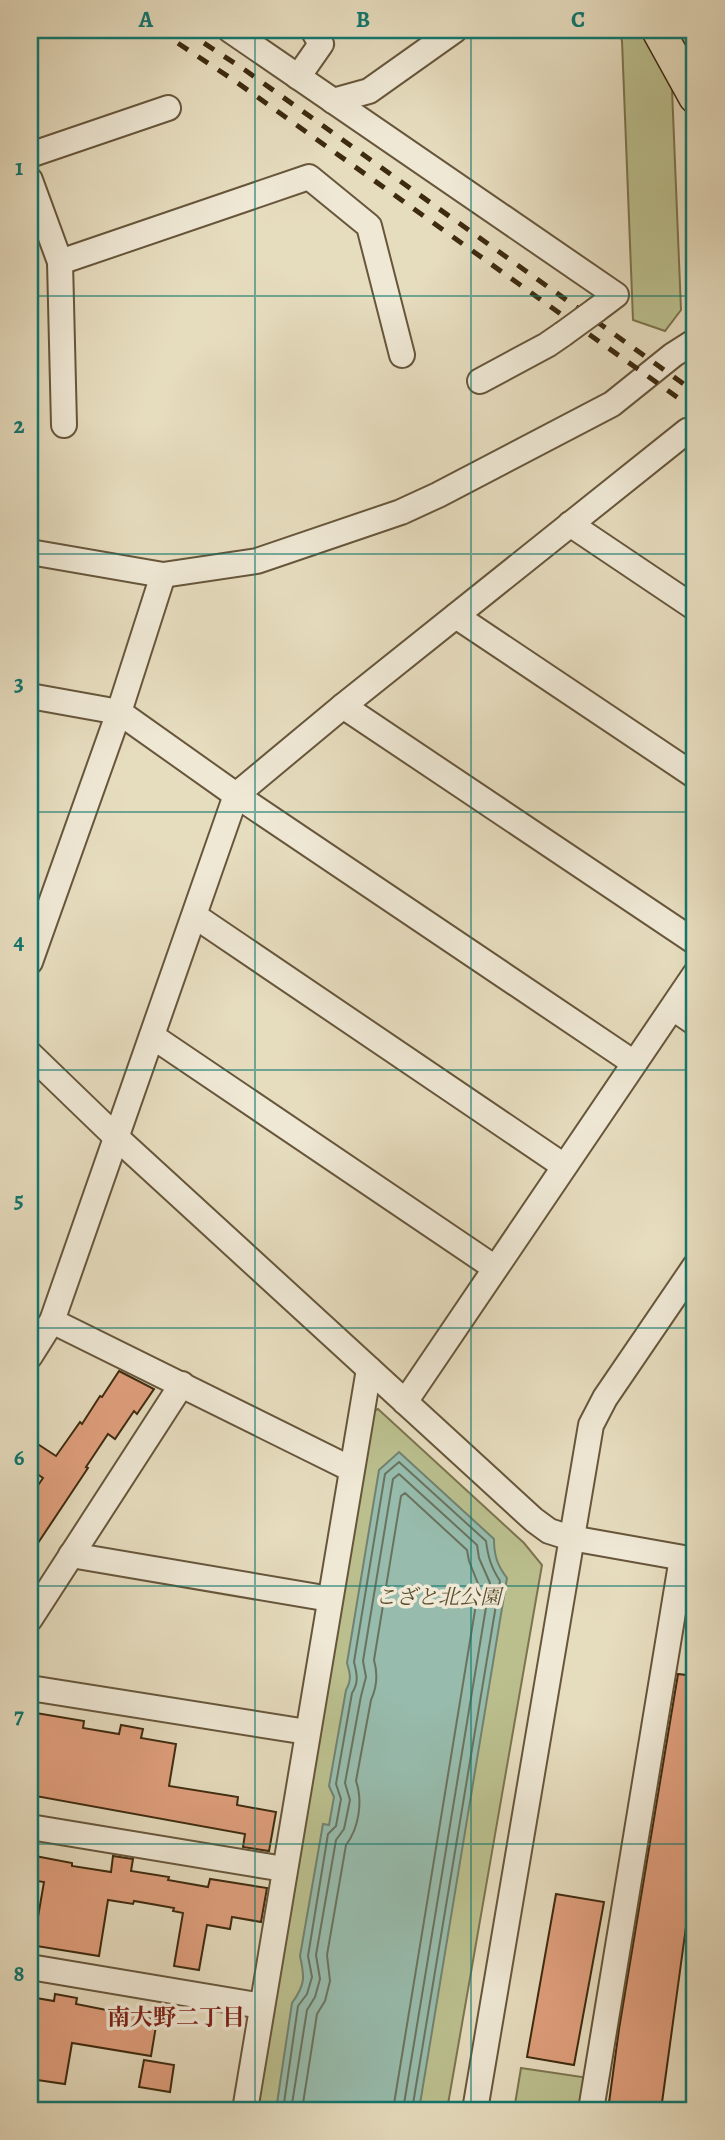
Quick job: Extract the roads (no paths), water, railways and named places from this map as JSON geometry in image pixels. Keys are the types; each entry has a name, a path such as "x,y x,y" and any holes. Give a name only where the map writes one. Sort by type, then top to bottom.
{"main road":[{"path":"658,30 695,97"}],"street":[{"path":"230,30 616,295 547,345 480,382"},
{"path":"298,77 321,44 313,30"},
{"path":"333,101 369,91 455,30"},
{"path":"30,155 168,108"},
{"path":"60,262 309,177 369,226 402,355"},
{"path":"30,180 60,262 64,425"},
{"path":"30,552 163,575 257,561 401,512 438,495 612,404 673,355 695,341"},
{"path":"30,1356 52,1321 236,795 687,430 695,435"},
{"path":"570,524 695,608"},
{"path":"30,962 119,712 163,575"},
{"path":"456,616 695,776"},
{"path":"30,696 119,712 236,795 634,1063"},
{"path":"343,706 695,942"},
{"path":"195,916 564,1166"},
{"path":"405,1402 695,974"},
{"path":"673,1008 695,1023"},
{"path":"152,1036 495,1268"},
{"path":"30,1054 534,1520 549,1531 571,1538 689,1559 591,2110"},
{"path":"475,2110 591,1425 605,1398 695,1266"},
{"path":"52,1321 351,1469"},
{"path":"245,2110 369,1368"},
{"path":"30,1619 182,1384"},
{"path":"71,1555 330,1599"},
{"path":"30,1688 307,1732"},
{"path":"30,1827 284,1870"},
{"path":"30,1967 262,2006"}],"water":[{"name":"こざと北公園","path":"399,1452 494,1539 497,1560 507,1578 419,2110 276,2110 292,2003 303,1981 300,1956 323,1824 329,1825 334,1797 329,1786 350,1680 347,1663 379,1470"}],"railway":[{"path":"158,30 235,81 695,410"},
{"path":"184,30 245,70 695,392"}],"district":[{"name":"南大野二丁目","path":"176,2017"}]}
